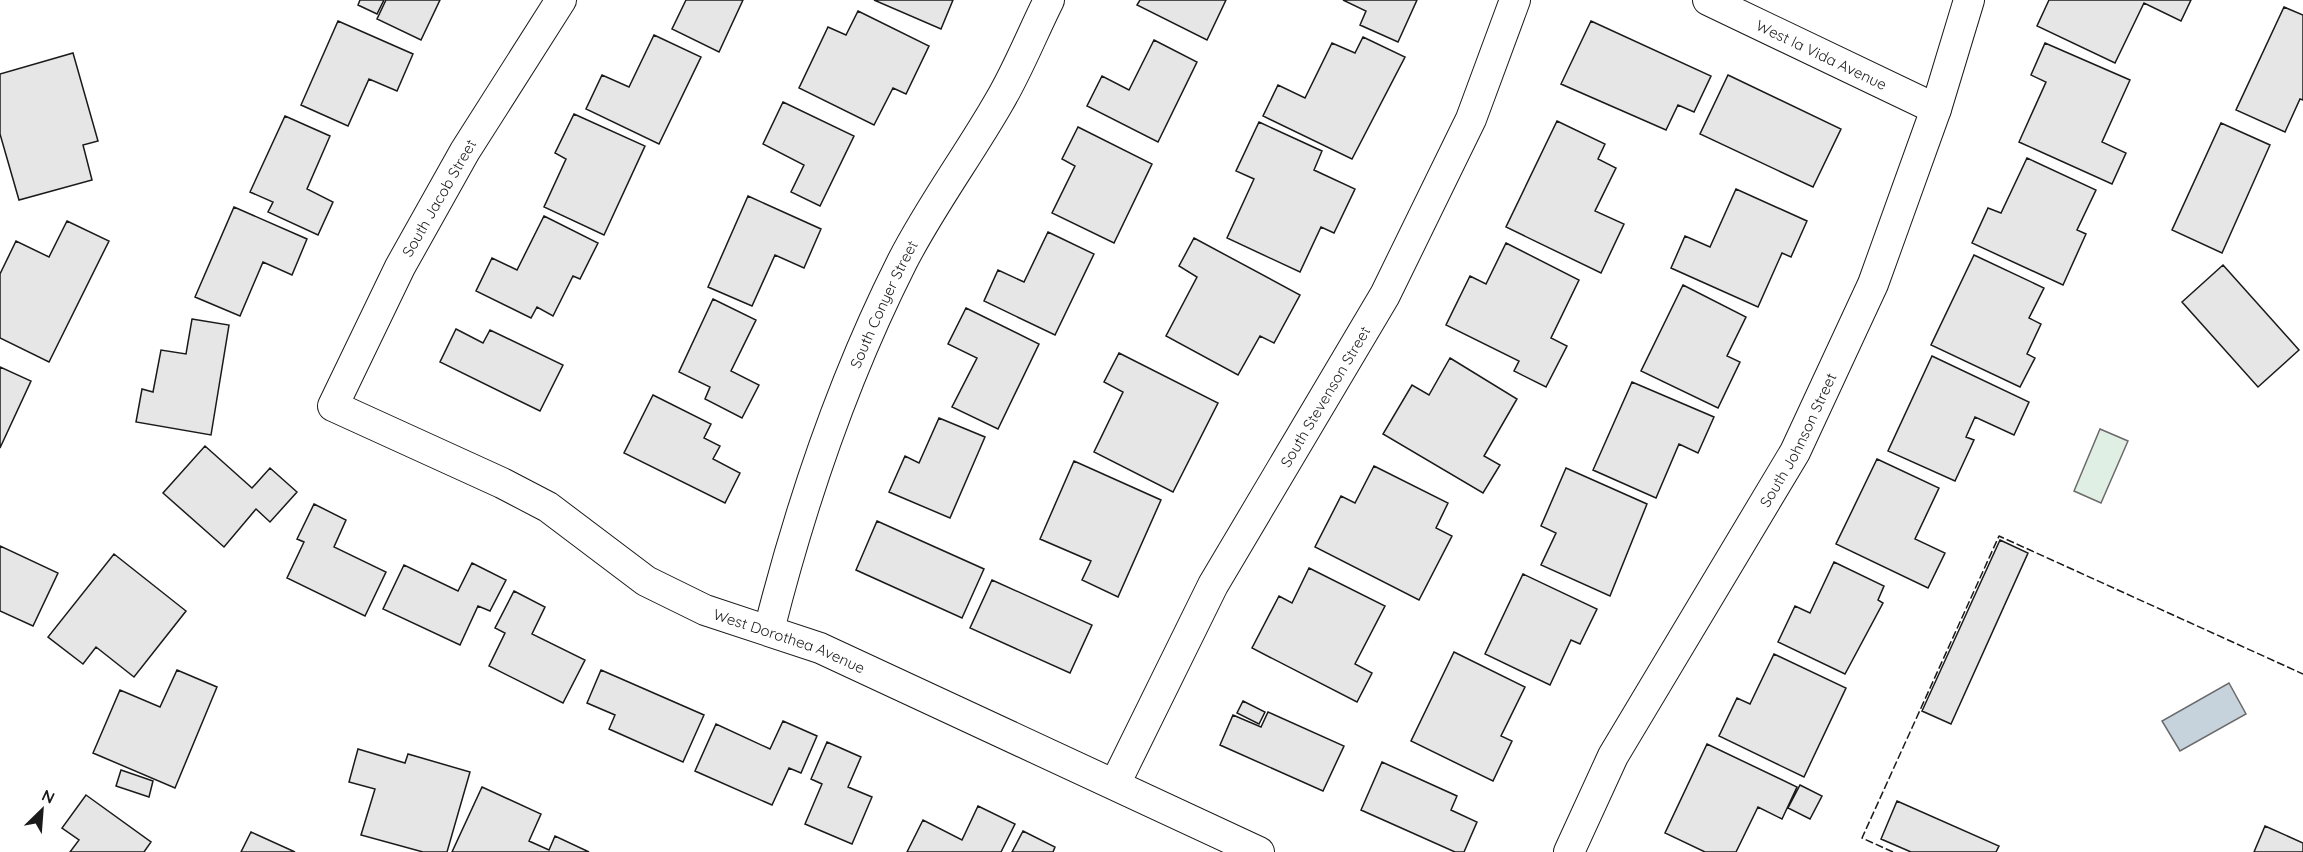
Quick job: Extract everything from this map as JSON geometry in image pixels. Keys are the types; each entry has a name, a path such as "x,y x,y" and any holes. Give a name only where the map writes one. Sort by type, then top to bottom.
{"street":[{"name":"South Jacob Street","path":"333,406 400,267 465,151 561,0"},
{"name":"South Conyer Street","path":"769,630 785,567 837,407 867,333 903,259 1000,101 1048,0"},
{"name":"South Stevenson Street","path":"1115,784 1214,585 1385,295 1471,119 1515,0"},
{"name":"West la Vida Avenue","path":"1708,0 1936,109"},
{"name":"South Johnson Street","path":"1569,852 1613,756 1795,452 1873,284 1936,109 1969,0"},
{"name":"West Dorothea Avenue","path":"333,406 502,483 548,507 646,581 705,610 820,648 1259,852"}],"green space":[{"path":"2100,429 2128,441 2101,503 2074,491"}],"shaded area":[{"path":"2229,683 2246,714 2180,751 2162,721"}],"building":[{"path":"360,0 384,0 377,14 358,5"},
{"path":"386,0 440,0 421,40 377,19"},
{"path":"686,0 743,0 719,52 672,29"},
{"path":"874,0 953,0 941,29"},
{"path":"1140,0 1226,0 1207,40 1137,5"},
{"path":"1343,0 1417,0 1398,42 1360,25 1366,11"},
{"path":"2049,0 2191,0 2181,21 2144,3 2115,63 2037,26"},
{"path":"2284,7 2303,15 2303,100 2300,99 2285,132 2236,110"},
{"path":"858,11 929,46 906,94 893,88 874,125 799,88 828,27 846,35"},
{"path":"338,21 413,54 397,91 369,79 348,126 301,105"},
{"path":"1591,21 1711,76 1694,112 1678,105 1666,130 1561,84"},
{"path":"654,35 701,57 659,144 586,109 602,75 629,87"},
{"path":"1363,37 1405,57 1352,159 1263,116 1278,85 1305,98 1332,43 1355,53"},
{"path":"1154,40 1197,62 1158,142 1087,106 1102,76 1129,90"},
{"path":"2045,43 2130,80 2102,142 2126,153 2112,184 2019,142 2046,82 2031,75"},
{"path":"73,53 98,141 83,145 92,180 19,200 0,134 0,74"},
{"path":"1728,75 1841,129 1813,187 1700,134"},
{"path":"783,102 854,136 820,206 791,192 804,165 763,144"},
{"path":"574,114 645,146 604,235 544,207 566,159 555,153"},
{"path":"285,116 330,136 307,189 333,202 318,235 268,212 273,202 250,192"},
{"path":"1557,121 1605,144 1598,159 1616,168 1595,211 1624,224 1601,273 1506,227"},
{"path":"1259,122 1322,151 1314,170 1355,189 1334,233 1321,227 1300,272 1227,238 1254,179 1236,171"},
{"path":"2221,123 2270,145 2222,253 2172,230"},
{"path":"1078,127 1152,164 1114,243 1052,213 1075,166 1062,159"},
{"path":"2027,158 2096,190 2077,230 2086,234 2063,285 1972,243 1988,208 2001,213"},
{"path":"1736,189 1807,221 1791,257 1782,253 1758,307 1671,268 1685,236 1710,247"},
{"path":"748,196 821,229 804,268 775,255 752,306 708,287"},
{"path":"234,207 307,239 292,275 263,262 240,316 195,297"},
{"path":"544,216 598,243 580,279 573,276 553,316 537,307 531,318 476,291 492,258 517,270"},
{"path":"67,221 109,241 49,362 0,338 0,274 16,241 49,257"},
{"path":"1048,232 1094,254 1055,335 984,301 998,270 1024,282"},
{"path":"1194,238 1300,295 1274,343 1260,336 1238,375 1166,336 1197,277 1179,266"},
{"path":"1506,243 1579,280 1551,338 1567,346 1546,387 1514,371 1519,361 1446,325 1470,276 1486,284"},
{"path":"1974,255 2044,288 2029,318 2041,324 2027,354 2035,358 2020,387 1931,345"},
{"path":"2223,265 2299,350 2258,387 2182,302"},
{"path":"1683,285 1746,317 1727,356 1740,362 1718,408 1641,371"},
{"path":"713,299 756,320 731,371 759,385 742,418 705,399 710,387 679,372"},
{"path":"966,308 1039,344 998,429 952,407 977,358 948,344"},
{"path":"192,319 229,325 211,435 136,422 142,389 153,392 161,350 186,354"},
{"path":"456,329 483,343 490,330 563,365 540,411 440,362"},
{"path":"1119,353 1218,403 1173,492 1094,452 1123,392 1104,382"},
{"path":"1932,356 2029,402 2014,435 1975,417 1966,437 1974,440 1955,481 1888,451"},
{"path":"1450,358 1517,399 1484,456 1500,465 1483,493 1383,434 1412,385 1429,395"},
{"path":"0,367 31,381 0,448"},
{"path":"1632,382 1714,417 1698,453 1679,444 1656,498 1593,470"},
{"path":"653,395 711,424 704,438 720,446 713,459 740,473 725,503 624,453"},
{"path":"939,418 985,437 950,518 889,492 905,456 919,463"},
{"path":"205,446 252,488 270,468 297,492 270,522 256,509 224,547 163,493"},
{"path":"1877,459 1939,488 1915,539 1945,553 1928,588 1836,544"},
{"path":"1074,461 1161,500 1118,597 1082,580 1091,561 1040,539"},
{"path":"1374,466 1448,503 1436,528 1452,536 1419,600 1315,547 1341,496 1355,503"},
{"path":"1566,468 1647,504 1610,596 1541,565 1556,533 1541,526"},
{"path":"314,504 346,520 334,547 386,572 365,616 287,578 304,542 297,539"},
{"path":"877,521 984,569 962,618 856,570"},
{"path":"2000,540 2028,553 1951,724 1922,711"},
{"path":"0,546 58,573 33,626 0,611"},
{"path":"114,554 186,611 134,677 96,647 83,664 48,637"},
{"path":"1834,562 1884,586 1878,600 1883,603 1845,674 1778,642 1795,606 1810,613"},
{"path":"472,563 506,580 490,611 478,606 460,645 383,609 404,565 458,591"},
{"path":"1309,568 1385,606 1355,664 1372,673 1357,702 1252,648 1279,596 1292,603"},
{"path":"1523,574 1597,609 1580,644 1571,640 1550,685 1485,654"},
{"path":"992,580 1092,625 1070,673 970,628"},
{"path":"514,591 545,607 532,634 585,660 563,703 489,666 505,633 495,628"},
{"path":"1454,652 1525,687 1501,736 1512,741 1493,781 1411,741"},
{"path":"1774,654 1846,688 1804,777 1719,736 1737,698 1750,704"},
{"path":"177,670 217,687 175,788 93,753 120,690 160,707"},
{"path":"601,670 704,715 683,762 609,729 615,715 587,703"},
{"path":"1243,701 1265,712 1259,724 1237,713"},
{"path":"1268,712 1344,746 1323,791 1220,745 1233,715 1261,727"},
{"path":"783,721 817,736 801,773 789,768 772,805 695,771 716,724 770,749"},
{"path":"827,742 861,757 848,787 872,797 852,844 805,824 822,784 811,779"},
{"path":"1707,744 1797,787 1782,819 1758,807 1736,852 1705,852 1665,833"},
{"path":"358,749 405,763 408,754 470,772 447,852 423,852 361,835 375,789 349,782"},
{"path":"1382,762 1457,796 1451,810 1477,822 1464,852 1455,852 1361,810"},
{"path":"121,770 153,781 149,797 116,786"},
{"path":"1800,785 1822,796 1810,819 1788,808"},
{"path":"482,787 541,814 529,841 549,850 555,836 589,852 452,852"},
{"path":"86,795 151,842 144,852 70,852 79,840 62,828"},
{"path":"1897,801 1999,846 1996,852 1911,852 1881,839"},
{"path":"978,806 1015,824 1001,852 907,852 923,820 962,840"},
{"path":"2265,826 2303,843 2303,852 2254,852"},
{"path":"1023,831 1055,847 1053,852 1012,852"},
{"path":"251,832 295,852 241,852"}],"fence":[{"path":"1893,852 1862,838 1999,536 2303,674"}]}
